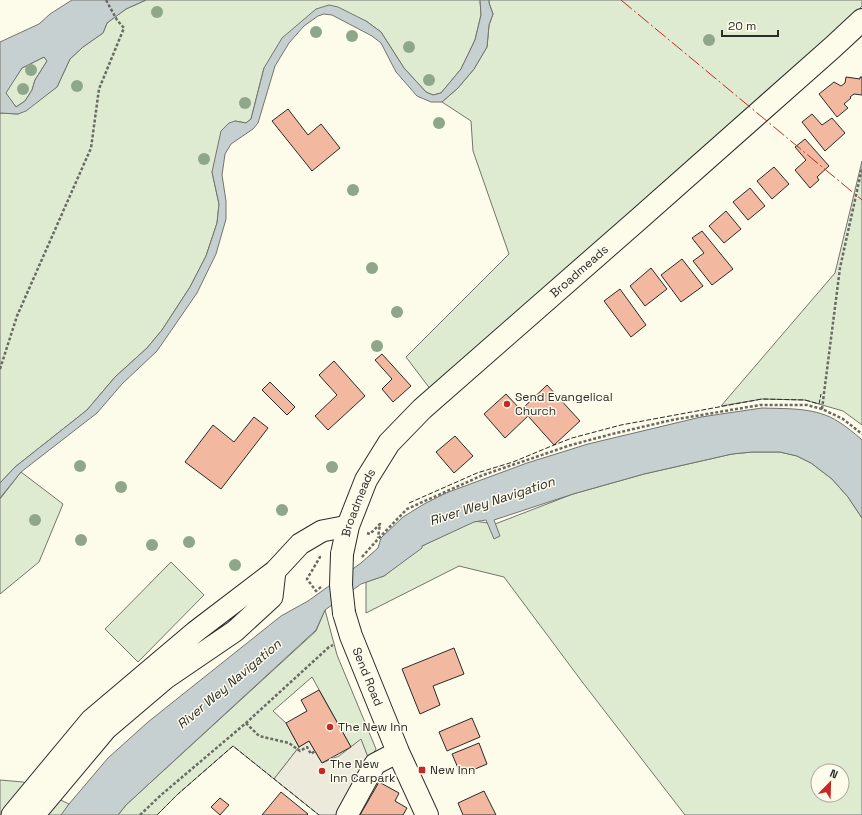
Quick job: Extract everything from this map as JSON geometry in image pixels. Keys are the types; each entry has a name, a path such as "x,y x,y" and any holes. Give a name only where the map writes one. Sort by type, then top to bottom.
{"main road":[{"name":"Broadmeads","path":"342,554 348,526 366,480 389,443 422,409 834,47 862,20"},
{"name":"Send Road","path":"342,554 341,584 344,613 351,636 398,752 427,815"}],"street":[{"path":"12,815 91,720 195,632 274,571 300,544 322,532 348,526"},
{"path":"34,815 106,729 166,678 235,631 272,597 274,571"},
{"path":"347,815 375,764 398,752"}],"path":[{"path":"0,369 17,316 91,148 100,89 124,28 117,20 106,0"},
{"path":"822,409 840,268 862,168"},
{"path":"378,539 407,508 483,475 571,444 672,420 760,404 807,405 822,409 843,419 862,434"},
{"path":"140,815 161,795 246,723 329,647"},
{"path":"246,723 259,736 289,743 300,751 307,747 311,754 315,751"}],"green space":[{"path":"146,0 480,0 481,15 475,40 461,69 441,93 433,95 426,92 404,68 381,32 366,21 316,9 264,68 251,119 246,123 235,121 212,172 219,204 217,223 206,256 190,287 162,330 147,348 115,377 87,410 15,467 0,483 0,113 18,114 57,87 70,59 83,47 103,33 107,23 126,9"},
{"path":"489,0 862,0 862,6 854,15 431,390 406,357 509,254 473,151 471,121 442,102 458,88 474,69 487,47 489,25 493,14"},
{"path":"44,57 47,61 35,80 32,90 25,101 16,107 5,93 22,68"},
{"path":"862,161 862,425 843,411 805,400 762,399 721,406 835,273"},
{"path":"780,452 797,456 811,463 832,479 848,497 862,518 862,815 685,815 583,683 504,577 459,566 366,613 366,582 384,576 422,546 474,521 495,524 573,494 644,474 732,454"},
{"path":"21,472 63,504 39,562 0,594 0,499"},
{"path":"171,562 204,595 138,662 105,629"},
{"path":"325,610 337,655 376,749 369,760 361,740 351,747 312,677 273,711 286,723 299,747 274,779 233,746 178,794 157,815 118,815 126,805 316,631"},
{"path":"0,780 23,782 69,804 62,815 0,815"}],"shaded area":[{"name":"The New Inn Carpark","path":"361,739 369,760 339,815 319,815 274,779 299,747 309,741 322,763 339,756"}],"water":[{"path":"72,0 146,0 126,9 107,23 103,33 83,47 70,59 57,87 26,111 18,114 0,113 0,42 39,24 50,14","holes":["44,57 47,61 35,80 32,90 25,101 16,107 6,93 22,68"]},
{"path":"480,0 489,0 493,14 489,25 487,47 474,69 458,88 442,102 431,102 417,96 396,72 381,43 372,36 332,15 324,14 318,16 304,26 289,43 275,66 258,123 253,129 231,144 225,154 222,175 226,201 226,219 216,254 197,293 157,351 122,384 97,413 21,472 0,498 0,483 15,467 87,410 115,377 147,348 162,330 190,287 206,256 217,223 219,204 212,172 221,131 229,123 235,121 246,123 251,119 264,68 282,38 316,9 329,5 338,7 366,21 381,32 404,68 426,92 433,95 441,93 461,69 475,40 481,15"},
{"name":"River Wey Navigation","path":"762,408 812,411 830,417 839,422 862,440 862,518 848,497 832,479 811,463 797,456 780,452 752,452 732,454 644,474 573,494 494,520 500,536 494,539 486,520 474,522 422,546 422,548 384,576 361,584 325,610 316,630 126,805 118,815 61,815 108,758 148,722 281,616 308,601 361,563 378,548 381,538 403,517 424,504 446,493 527,463 588,444 701,417"}],"building":[{"path":"846,77 860,79 860,77 862,77 862,95 854,94 850,97 851,98 844,104 848,108 837,117 819,94 834,82 841,86 845,83"},
{"path":"288,109 308,135 321,124 340,148 312,171 272,121"},
{"path":"812,114 822,125 832,118 845,133 825,151 802,122"},
{"path":"805,139 829,166 817,177 819,180 810,188 795,170 806,160 795,147"},
{"path":"774,167 789,184 772,199 757,181"},
{"path":"750,188 765,206 748,220 733,202"},
{"path":"726,211 741,229 724,243 709,226"},
{"path":"702,231 733,269 712,285 693,261 704,253 692,238"},
{"path":"682,259 703,286 681,302 661,275"},
{"path":"651,268 667,289 645,306 630,286"},
{"path":"620,289 646,325 631,337 604,301"},
{"path":"382,354 411,386 393,402 382,389 392,379 375,360"},
{"path":"334,361 365,396 328,430 315,416 337,395 319,375"},
{"path":"270,382 295,407 287,415 262,390"},
{"path":"547,385 580,421 554,445 528,416 505,438 484,414 506,394 521,410"},
{"path":"254,417 268,428 221,489 185,462 213,425 234,442"},
{"path":"455,436 473,456 454,473 436,452"},
{"path":"454,648 464,674 433,686 440,705 420,714 402,669"},
{"path":"319,690 351,747 322,763 309,741 299,747 286,723 307,711 301,700"},
{"path":"472,718 480,737 447,751 439,732"},
{"path":"479,743 487,764 461,775 452,754"},
{"path":"379,782 399,793 395,801 407,808 403,815 360,815"},
{"path":"484,791 496,815 463,815 458,803"},
{"path":"281,792 308,814 262,815"},
{"path":"220,798 229,805 220,815 211,807"}],"fence":[{"path":"409,503 477,473 513,462 572,438 621,425 762,399 805,400 819,404 821,394"},
{"path":"157,815 178,794 233,746 319,815"}],"power":[{"path":"621,0 862,200"}],"place":[{"name":"Send Evangelical Church","path":"507,404"},
{"name":"The New Inn","path":"330,727"},
{"name":"New Inn","path":"422,770"},
{"name":"The New Inn Carpark","path":"322,771"}]}
